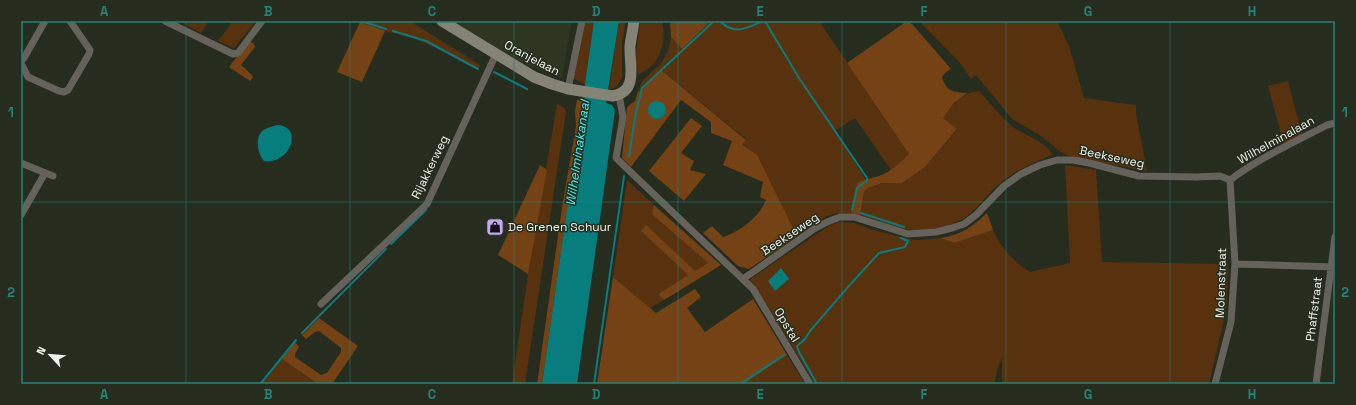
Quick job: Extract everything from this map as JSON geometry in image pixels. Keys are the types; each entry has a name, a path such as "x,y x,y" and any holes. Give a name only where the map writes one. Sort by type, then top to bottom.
{"main road":[{"name":"Oranjelaan","path":"442,21 534,76 552,84 583,92 616,95"},
{"path":"616,95 625,91 629,85 631,76 630,46 634,21"}],"street":[{"path":"44,21 21,62 28,76 64,92 68,90 90,50 70,21"},
{"path":"165,21 233,54 238,53 262,21"},
{"path":"568,89 582,21"},
{"name":"Rijakkerweg","path":"321,304 427,204 496,54"},
{"path":"616,95 622,117 616,158 743,279"},
{"name":"Wilhelminalaan","path":"1230,180 1282,149 1327,125 1335,123"},
{"name":"Beekseweg","path":"743,279 814,229 827,222 840,218 854,217 908,234 930,233 964,224 976,215 1004,186 1021,174 1040,165 1057,160 1073,160 1089,163 1139,176 1220,176 1230,180"},
{"path":"21,163 53,176"},
{"path":"21,215 45,173"},
{"name":"Molenstraat","path":"1215,384 1231,322 1235,264 1230,180"},
{"name":"Phaffstraat","path":"1316,384 1333,267 1335,237"},
{"path":"1235,264 1333,267"},
{"name":"Opstal","path":"743,279 753,289 810,384"}],"shaded area":[{"path":"179,21 209,21 201,33"},
{"path":"233,21 256,21 234,48 218,41"},
{"path":"357,21 410,21 480,65 478,70 416,39 385,31"},
{"path":"435,21 572,21 562,78 514,60"},
{"path":"585,21 594,21 585,85 573,78"},
{"path":"619,21 626,21 622,42 622,77 617,86 609,89"},
{"path":"640,21 662,21 663,37 657,59 646,70 639,74 637,73 635,63"},
{"path":"670,21 711,21 682,49 671,37"},
{"path":"711,21 819,21 909,154 891,170 855,118 835,131 866,180 860,181 851,213 837,213 827,216 797,236 785,213 742,145 746,139 661,70 639,92 638,91 642,81 662,62 668,51 671,37 682,49"},
{"path":"907,21 913,25 951,69 942,77 946,86 954,91 967,93 954,103 943,118 957,129 924,168 902,183 882,183 868,188 864,192 860,215 851,213 857,183 888,172 909,154 847,63"},
{"path":"919,21 1057,21 1069,46 1084,98 1136,105 1136,114 1147,171 1086,160 1066,155 1059,151 1041,136 1012,119 976,75 971,79 960,63"},
{"path":"360,22 385,31 362,82 337,72"},
{"path":"249,41 254,44 255,47 241,65 252,75 253,77 250,81 229,67"},
{"path":"661,70 746,140 742,145 757,155 797,236 748,269 738,266 703,233 712,226 723,237 749,223 759,212 766,200 760,197 763,182 723,165 732,141 711,133 711,122 681,100 631,167 622,158 627,107 635,101 638,91 639,92"},
{"path":"1288,81 1302,134 1284,145 1268,86"},
{"path":"979,91 1013,127 1046,146 1052,155 1027,166 1009,177 995,188 967,216 946,226 923,230 909,230 895,227 860,215 864,192 868,188 882,183 902,183 924,168 957,130 943,118 954,103 962,96"},
{"path":"577,100 583,100 542,384 537,384 562,207 576,126 575,111"},
{"path":"557,104 565,108 566,112 525,384 512,384 528,274"},
{"path":"691,118 702,126 681,153 694,161 690,170 706,174 684,201 649,171"},
{"path":"540,165 547,170 528,274 498,255"},
{"path":"1065,165 1096,170 1102,262 1228,264 1226,312 1209,384 1002,384 1002,358 994,384 815,384 768,306 749,280 829,226 839,222 854,223 870,229 913,240 940,238 954,243 993,230 1008,254 1030,272 1070,263"},
{"path":"627,180 654,205 653,214 708,263 695,271 641,231 688,275 658,294 664,300 650,308 613,277"},
{"path":"654,205 721,265 664,300 658,294 688,275 641,231 646,225 695,271 708,263 652,214"},
{"path":"987,213 993,230 954,243 940,238 954,235 966,230"},
{"path":"613,277 656,313 695,289 701,297 687,308 705,332 753,299 787,355 744,384 597,384"},
{"path":"319,318 358,346 332,384 318,384 282,359 295,342 299,347 295,357 321,375 327,373 341,352 341,348 319,331 315,332 306,339 302,335"},
{"path":"787,355 805,384 744,384"},
{"path":"282,359 284,360 318,384 260,384"}],"water":[{"name":"Wilhelminakanaal","path":"594,21 619,21 606,103 612,105 615,110 577,384 542,384"},
{"path":"653,101 661,101 666,106 664,117 661,119 653,119 648,114 648,106"},
{"path":"278,125 286,127 290,132 292,138 290,145 287,152 281,157 273,161 264,161 258,149 259,135 265,129"},
{"path":"781,268 789,279 775,291 768,281"}],"waterway":[{"path":"361,21 386,29"},
{"path":"629,156 636,112 642,88 714,21"},
{"path":"720,21 725,26 736,29 746,28 763,21"},
{"path":"765,21 799,78 867,178 867,181 857,188 852,210"},
{"path":"393,31 426,41 478,69"},
{"path":"494,72 527,89"},
{"path":"594,384 624,176"},
{"path":"391,244 426,210"},
{"path":"861,213 904,227"},
{"path":"817,384 797,346 805,339 810,331 879,253 905,247 908,241 901,238"},
{"path":"302,333 386,249"},
{"path":"261,383 296,340"},
{"path":"740,384 784,355"}],"place":[{"name":"De Grenen Schuur","path":"495,227"}]}
